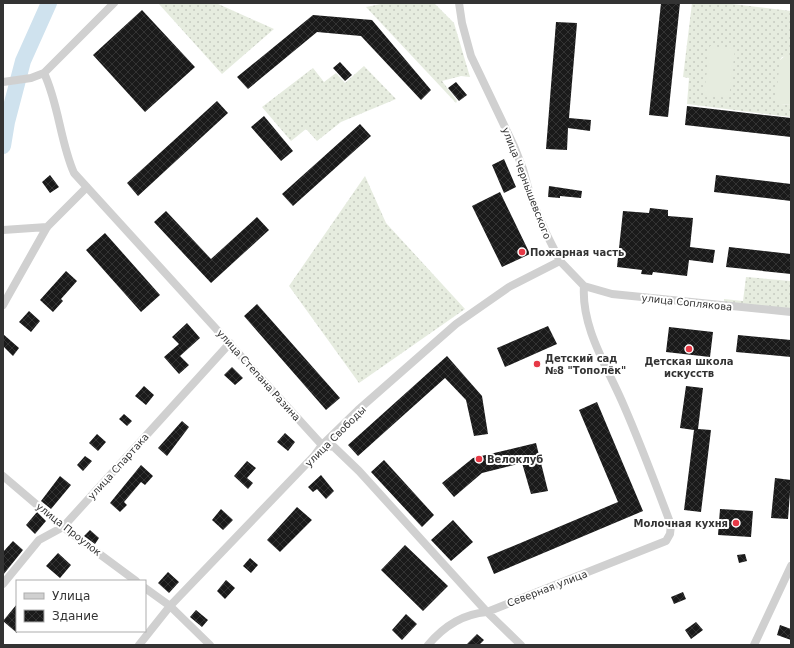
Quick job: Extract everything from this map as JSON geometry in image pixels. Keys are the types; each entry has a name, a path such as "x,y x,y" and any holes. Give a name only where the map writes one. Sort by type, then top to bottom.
{"street":[{"path":"6,82 31,78 44,73 114,3"},
{"name":"улица Чернышевского","path":"459,3 470,56 505,126 523,169 531,198 560,261 584,286"},
{"name":"улица Степана Разина","path":"44,73 49,84 61,128 67,158 74,173 322,445 334,447 359,470 487,612 521,645"},
{"path":"3,306 47,227 87,187"},
{"path":"3,230 47,227"},
{"name":"улица Свободы","path":"138,645 170,606 314,456 322,445 358,410 456,324 509,287 560,261"},
{"name":"улица Соплякова","path":"584,286 612,294 791,312"},
{"name":"Северная улица","path":"428,645 439,632 469,614 487,612 666,541 670,534 671,525 649,464 602,358 584,311 584,286"},
{"name":"улица Спартака","path":"3,584 39,540 63,526 230,343"},
{"name":"улица Проулок","path":"3,476 63,526 135,580"},
{"path":"754,645 791,566"},
{"path":"146,589 170,606 210,645"}],"shaded area":[{"path":"158,3 216,3 274,29 222,74"},
{"path":"386,3 434,3 454,23 470,77 461,76 442,81 457,101 456,103 366,7"},
{"path":"692,3 724,3 791,11 791,56 782,57 780,60 781,104 791,105 791,117 687,104 689,78 683,77"},
{"path":"710,46 735,49 729,98 704,95"},
{"path":"786,55 791,56 791,105 781,104 776,98 780,60"},
{"path":"364,66 396,99 341,122 317,141 306,129 291,141 262,107 313,68 324,82 336,73 345,83"},
{"path":"365,176 386,223 465,309 359,383 289,286"},
{"path":"746,277 791,281 791,310 724,303 724,299 743,301"}],"building":[{"path":"661,3 680,3 668,117 649,115"},
{"path":"142,10 195,67 145,112 93,55"},
{"path":"313,15 372,20 431,90 421,100 361,36 317,32 248,89 237,77"},
{"path":"556,22 577,23 569,118 591,120 590,131 568,128 567,150 546,149"},
{"path":"340,62 352,75 345,81 333,68"},
{"path":"456,82 467,95 459,101 448,88"},
{"path":"217,101 228,113 138,196 127,183"},
{"path":"687,106 791,118 791,137 685,125"},
{"path":"264,116 293,151 281,161 251,127"},
{"path":"360,124 371,136 293,206 282,194"},
{"path":"504,159 516,187 504,193 492,165"},
{"path":"50,175 59,187 50,193 42,182"},
{"path":"716,175 791,184 791,201 714,192"},
{"path":"549,186 582,191 581,198 560,196 560,198 548,197"},
{"path":"500,192 530,254 502,267 472,206"},
{"path":"650,208 668,210 668,216 693,218 690,247 715,250 713,263 689,260 687,276 653,272 652,275 641,274 642,270 617,267 623,211 649,213"},
{"path":"166,211 211,259 257,217 269,230 211,283 154,222"},
{"path":"105,233 160,295 141,312 86,250"},
{"path":"729,247 791,254 791,274 726,267"},
{"path":"66,271 77,281 61,299 63,301 53,312 40,300"},
{"path":"257,304 340,398 326,410 244,316"},
{"path":"29,311 40,321 31,332 19,322"},
{"path":"187,323 200,338 180,356 189,365 179,374 164,357 179,344 172,337"},
{"path":"548,326 557,344 505,367 497,348"},
{"path":"669,327 713,332 710,357 666,352"},
{"path":"3,334 19,348 13,356 3,346"},
{"path":"738,335 791,340 791,357 736,352"},
{"path":"447,356 482,396 488,434 474,436 466,400 445,378 358,456 348,445"},
{"path":"232,367 243,378 235,385 224,375"},
{"path":"144,386 154,395 146,405 135,396"},
{"path":"686,386 703,388 698,429 711,430 701,512 684,510 694,430 680,428"},
{"path":"597,402 643,511 494,574 487,557 618,502 579,410"},
{"path":"124,414 132,421 127,426 119,419"},
{"path":"182,421 189,427 167,456 158,448"},
{"path":"285,433 295,442 288,451 277,442"},
{"path":"97,434 106,442 98,451 89,443"},
{"path":"536,443 548,491 531,494 522,463 482,473 454,497 442,483 473,458"},
{"path":"85,456 92,461 83,471 77,465"},
{"path":"384,460 434,515 422,527 371,472"},
{"path":"247,461 256,468 247,478 253,483 248,489 234,476"},
{"path":"141,465 153,476 145,485 141,482 124,502 127,505 120,512 110,503"},
{"path":"321,475 334,491 326,499 317,489 313,492 308,487"},
{"path":"60,476 71,485 51,509 41,501"},
{"path":"775,478 791,480 788,519 771,518"},
{"path":"297,507 312,520 280,552 267,540"},
{"path":"221,509 233,520 223,530 212,520"},
{"name":"Молочная кухня","path":"720,509 753,511 751,537 718,535"},
{"path":"37,512 46,521 35,534 26,525"},
{"path":"453,520 473,542 451,561 431,540"},
{"path":"90,530 99,538 95,544 84,536"},
{"path":"13,541 23,550 3,575 3,552"},
{"path":"405,545 448,586 423,611 381,570"},
{"path":"58,553 71,565 60,578 46,566"},
{"path":"745,554 747,561 739,563 737,555"},
{"path":"250,558 258,565 251,573 243,566"},
{"path":"168,572 179,582 169,593 158,583"},
{"path":"226,580 235,588 225,599 217,591"},
{"path":"683,592 686,599 674,604 671,597"},
{"path":"16,605 17,633 3,621"},
{"path":"196,610 208,620 202,627 190,617"},
{"path":"406,614 417,624 402,640 392,630"},
{"path":"696,622 703,630 691,639 685,630"},
{"path":"780,625 791,629 791,640 777,635"},
{"path":"477,634 484,640 479,645 466,645"}],"waterway":[{"path":"3,146 7,122 23,61 49,3"}],"place":[{"name":"Пожарная часть","path":"522,252"},
{"name":"Детская школа искусств","path":"689,349"},
{"name":"Детский сад №8 \"Тополёк\"","path":"537,364"},
{"name":"Велоклуб","path":"479,459"},
{"name":"Молочная кухня","path":"736,523"}]}
